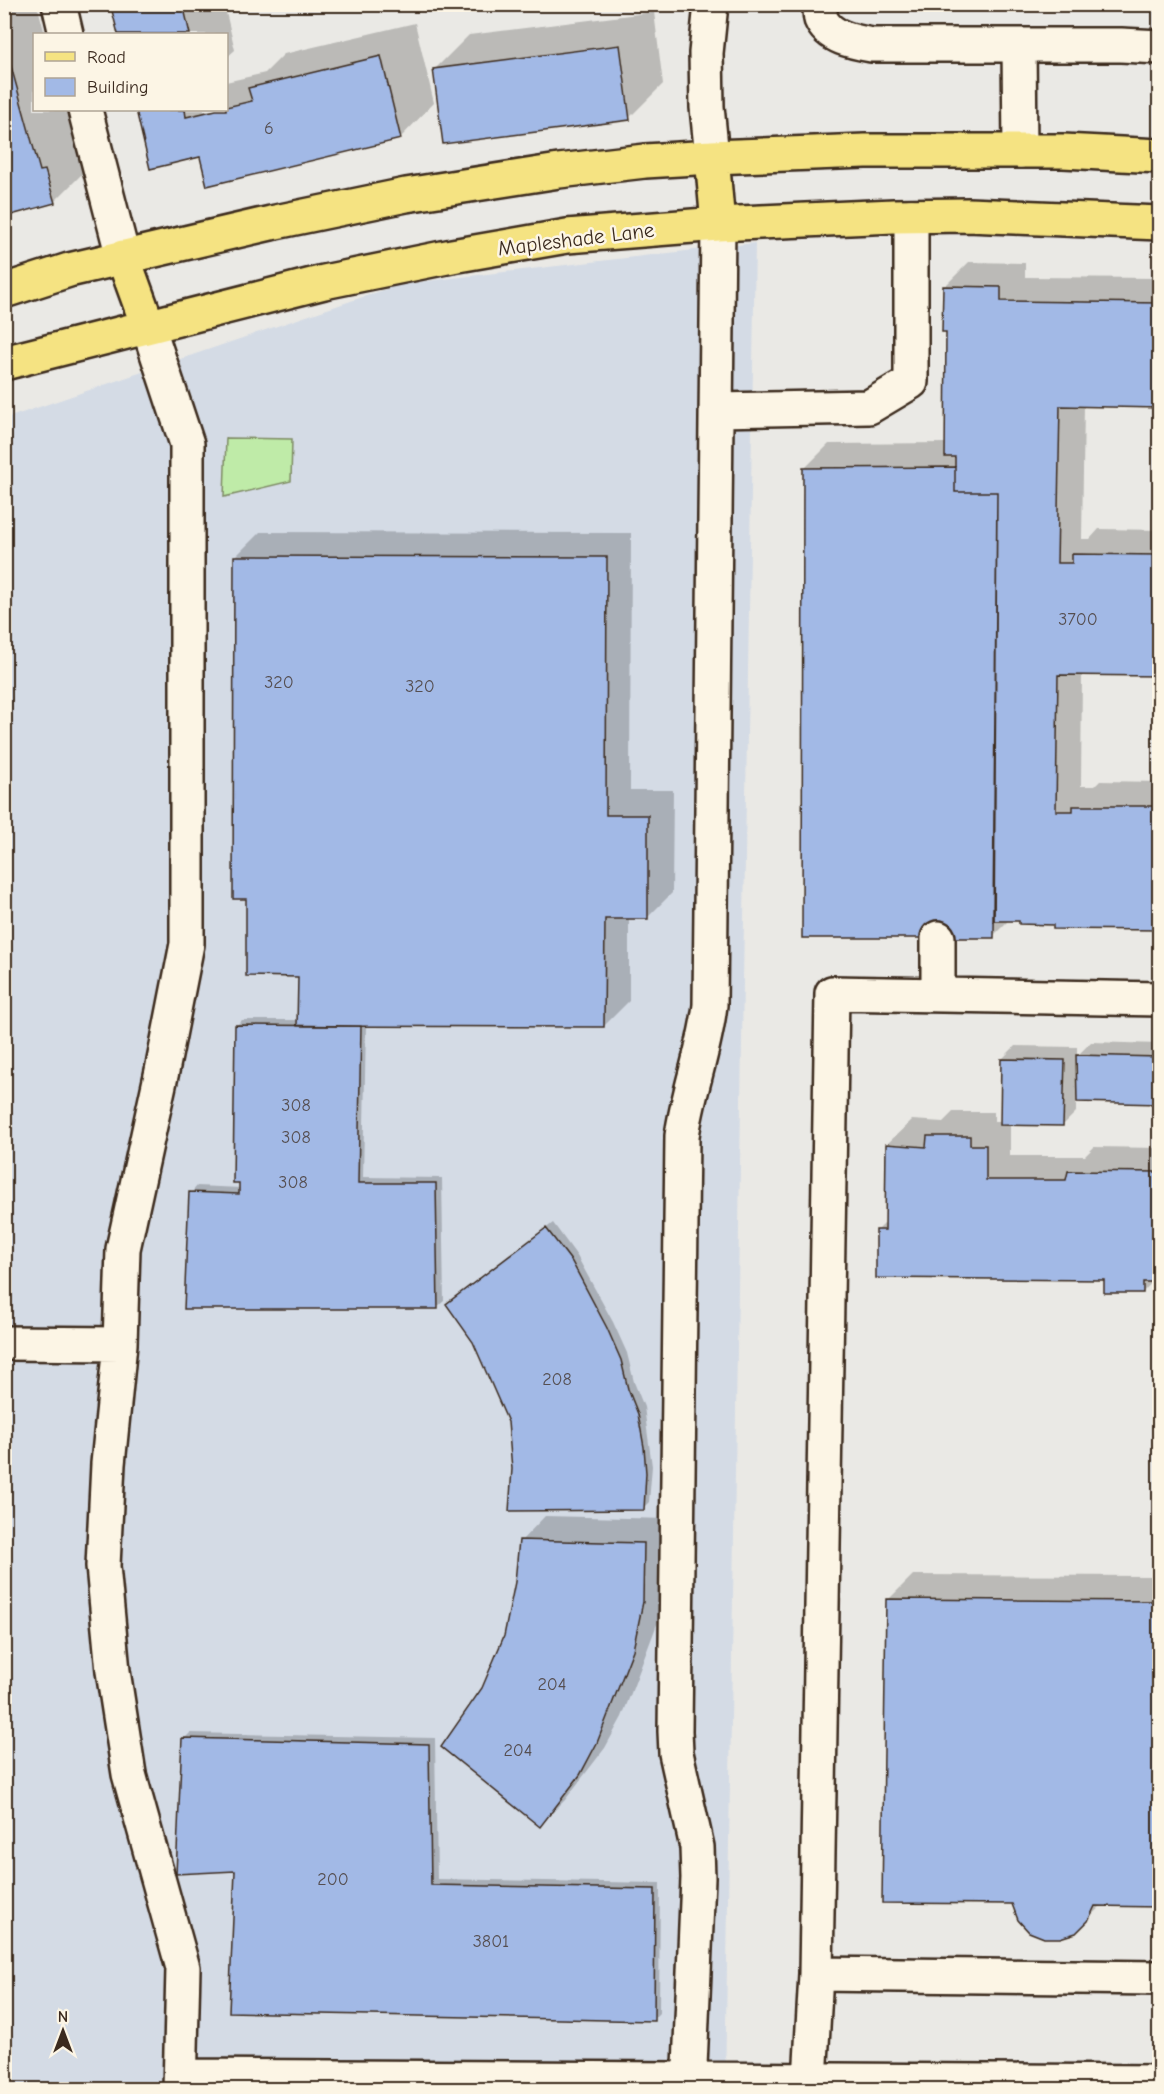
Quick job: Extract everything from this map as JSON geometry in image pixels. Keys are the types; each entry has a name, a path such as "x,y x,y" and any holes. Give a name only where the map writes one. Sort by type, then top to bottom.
{"main road":[{"path":"4,291 69,270 123,256 271,223 406,195 559,171 712,157 865,151 1020,151 1160,156"},
{"path":"712,157 718,224"},
{"name":"Mapleshade Lane","path":"4,363 324,282 567,236 718,224 911,216 968,215 1160,223"},
{"path":"123,256 148,326"}],"street":[{"path":"59,4 66,33"},
{"path":"711,4 706,63 712,157"},
{"path":"820,4 821,20 831,31 849,41 872,45 1160,47"},
{"path":"1019,45 1020,151"},
{"path":"85,111 123,256"},
{"path":"716,410 869,407 911,382 911,216"},
{"path":"689,2085 698,1878 697,1847 676,1753 675,1731 682,1136 708,1024 710,1005 718,224"},
{"path":"148,326 187,444 187,944 123,1249 120,1344 108,1464 103,1566 113,1671 129,1774 183,1968 181,2083 689,2085 810,2080 1160,2082"},
{"path":"938,938 938,995"},
{"path":"810,2080 816,1974 832,993 1160,999"},
{"path":"4,1343 120,1344"},
{"path":"816,1974 1160,1978"}],"shaded area":[{"path":"755,243 725,2089 5,2089 4,419 401,284"}],"green space":[{"path":"226,438 292,439 291,481 224,497"}],"building":[{"path":"123,4 183,4 190,33 118,33 111,7"},
{"path":"4,41 40,171 45,170 55,203 4,217"},
{"path":"620,45 630,120 443,144 433,69"},
{"path":"381,56 401,139 207,186 200,157 150,169 136,111 185,111 186,117 212,111 228,111 228,107 252,101 248,88"},
{"path":"943,286 1001,287 1001,301 1160,303 1160,408 1060,406 1057,563 1072,563 1072,554 1160,555 1160,676 1058,675 1056,811 1073,811 1073,806 1160,806 1160,930 1053,929 1053,925 993,921 997,492 955,492 955,457 945,457 946,332 942,332"},
{"path":"955,467 955,492 997,492 994,938 802,938 803,468"},
{"path":"234,556 607,557 606,815 648,815 648,919 605,919 604,1027 297,1026 298,977 246,976 246,899 233,899"},
{"path":"235,1025 361,1026 358,1183 436,1183 438,1309 184,1309 189,1192 239,1194 239,1183 233,1183"},
{"path":"1076,1055 1160,1057 1160,1104 1077,1102"},
{"path":"1001,1059 1065,1060 1063,1126 1000,1125"},
{"path":"927,1136 970,1136 970,1145 986,1145 986,1180 1066,1180 1068,1171 1160,1172 1160,1282 1143,1282 1143,1293 1104,1293 1104,1280 876,1278 876,1230 885,1230 886,1144 926,1147"},
{"path":"546,1228 572,1262 621,1360 628,1389 638,1414 644,1447 646,1473 644,1510 509,1511 512,1469 508,1422 473,1342 446,1304"},
{"path":"519,1540 644,1543 643,1602 633,1650 597,1743 580,1775 540,1827 441,1747 482,1688 504,1636 515,1582"},
{"path":"886,1599 1160,1601 1160,1907 1095,1906 1088,1921 1076,1933 1060,1938 1044,1938 1029,1932 1018,1920 1012,1904 882,1903"},
{"path":"182,1738 429,1744 431,1885 655,1889 654,2021 229,2012 235,1871 176,1874"}]}
